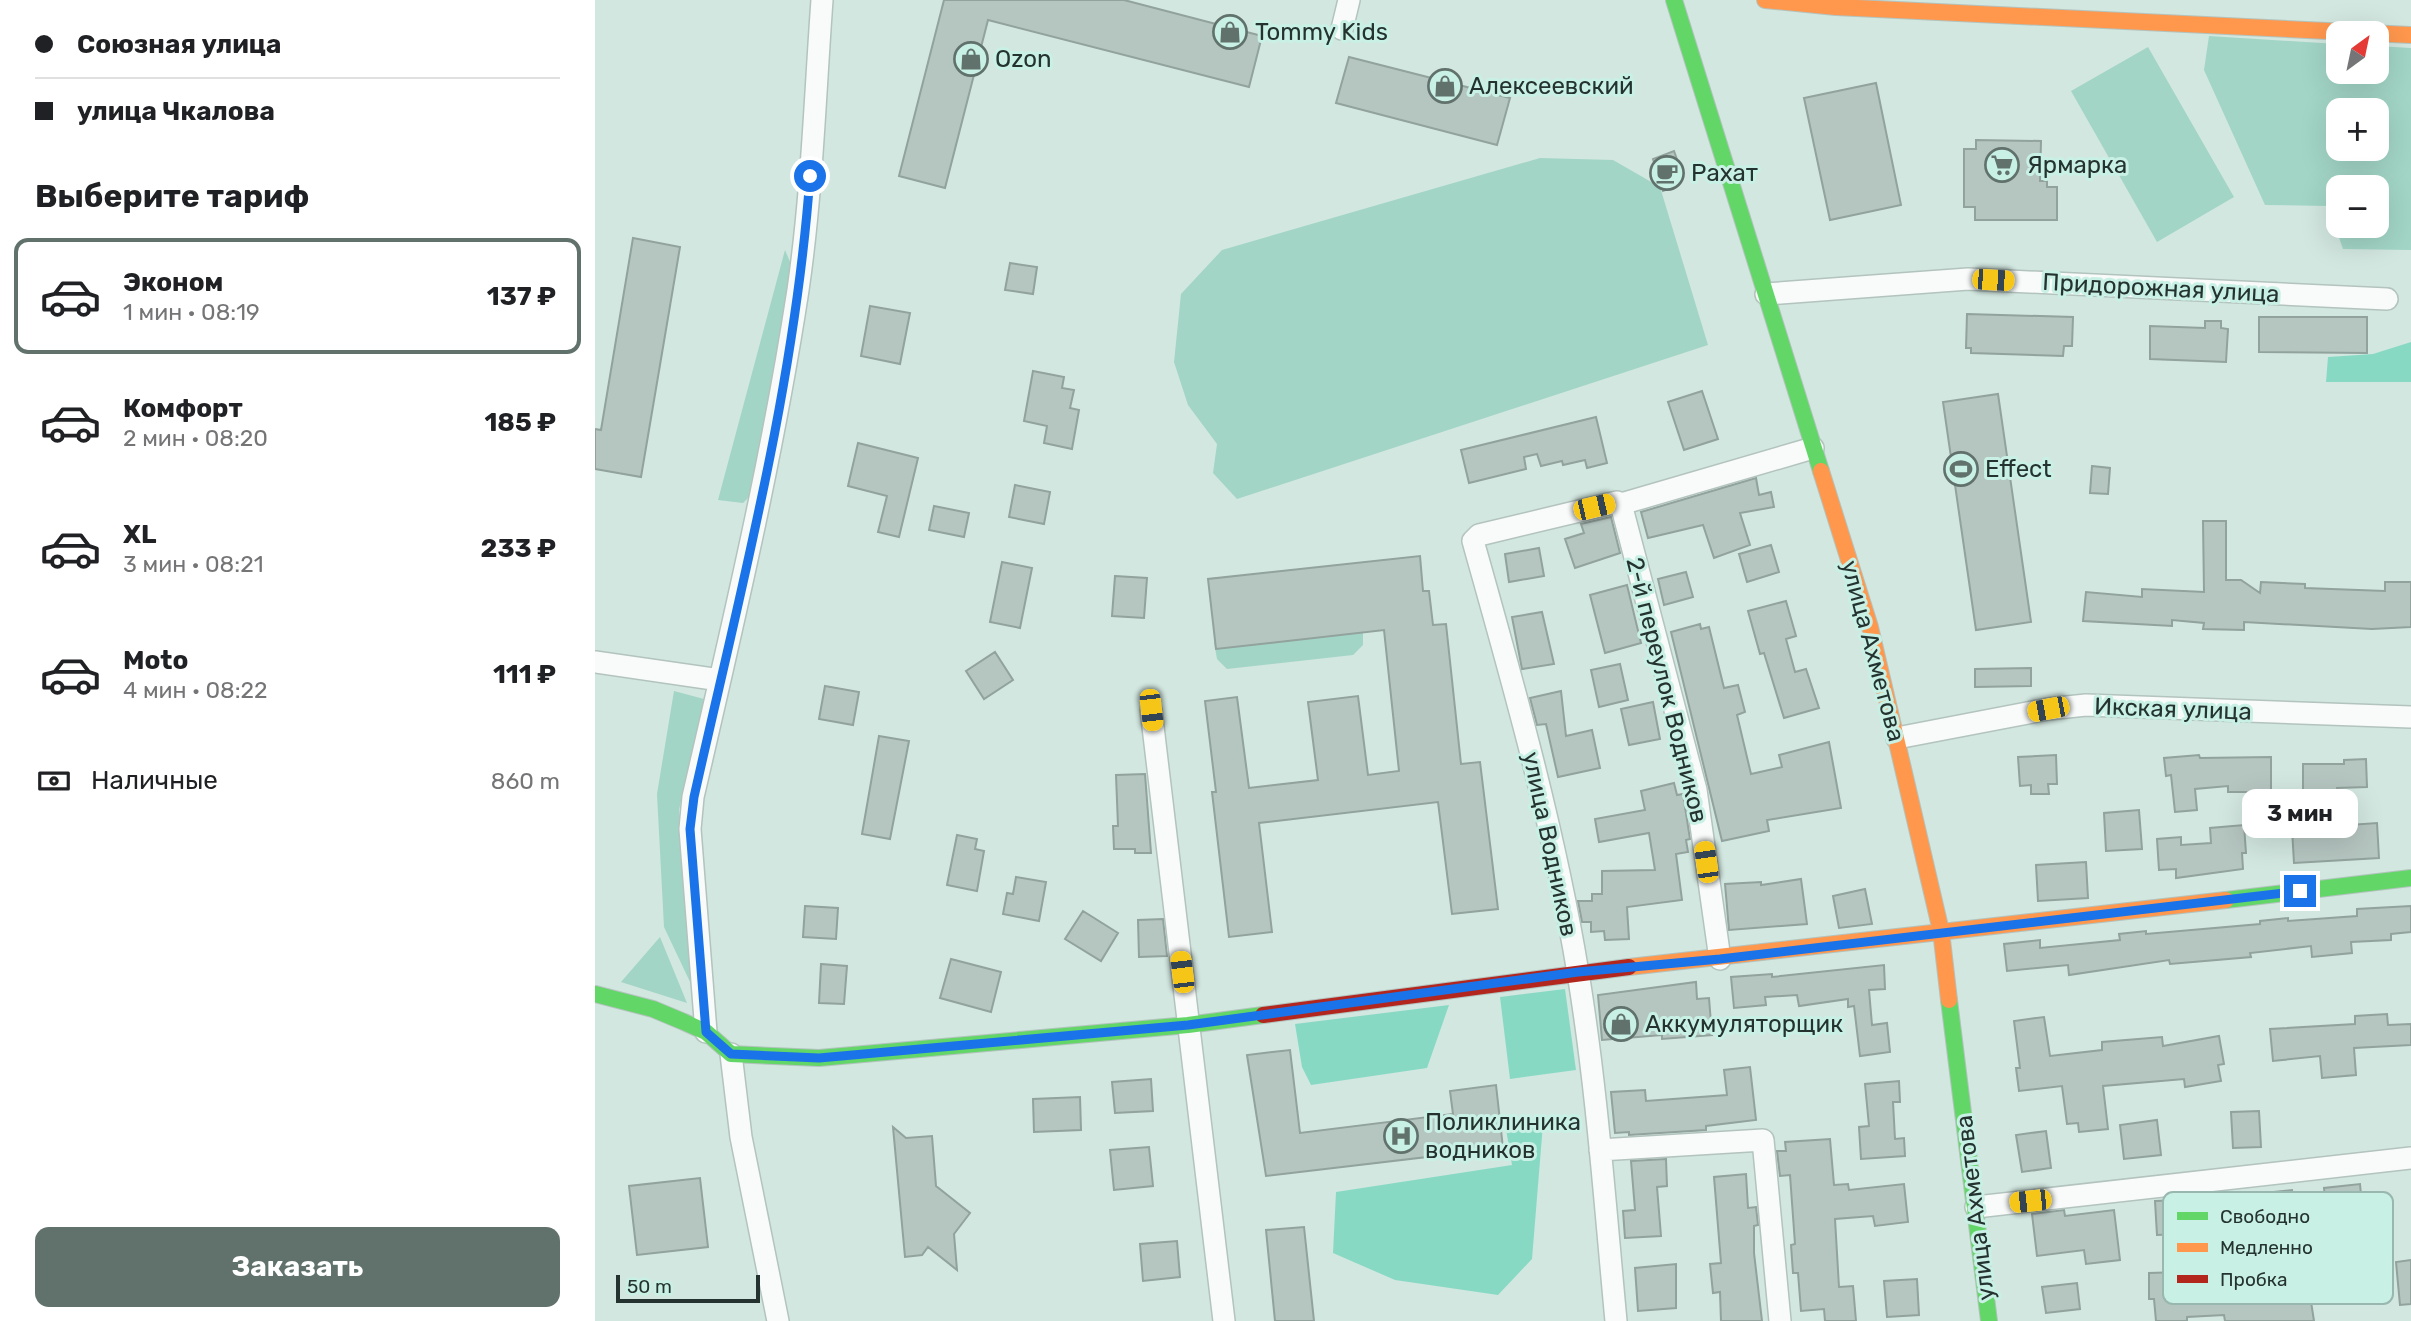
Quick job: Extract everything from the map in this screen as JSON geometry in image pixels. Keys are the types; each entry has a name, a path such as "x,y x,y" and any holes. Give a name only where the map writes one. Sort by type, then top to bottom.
{"main road":[{"name":"улица Ахметова","path":"1674,0 1870,627 1941,931 1989,1321"},
{"path":"1765,0 1836,7 2411,35"},
{"path":"595,994 653,1009 706,1032 731,1054 819,1058 1188,1025 1578,972 1720,959 2411,878"}],"street":[{"path":"706,1032 690,829 694,797 758,517 798,288 808,201 822,0"},
{"path":"1342,29 1349,0"},
{"name":"Придорожная улица","path":"1766,294 1968,279 2387,299"},
{"path":"1621,504 1813,449"},
{"name":"улица Водников","path":"1616,1321 1600,1150 1578,972 1527,735 1473,541 1479,535 1491,531 1617,502 1621,504"},
{"name":"2-й переулок Водников","path":"1621,504 1696,790 1720,959"},
{"path":"595,662 720,680"},
{"name":"Икская улица","path":"1896,738 2048,709 2086,705 2411,717"},
{"path":"1151,710 1224,1321"},
{"path":"731,1054 741,1137 778,1321"},
{"path":"1600,1150 1763,1140 1780,1321"},
{"path":"1976,1207 2411,1158"}],"green space":[{"path":"2209,36 2326,43 2326,84 2389,84 2389,47 2411,48 2411,250 2343,249 2339,238 2389,238 2389,175 2326,175 2326,206 2265,205 2204,70"},
{"path":"2148,47 2234,197 2157,242 2071,91"},
{"path":"1540,158 1613,160 1660,187 1708,345 1237,499 1213,473 1217,444 1188,405 1174,362 1181,294 1222,250"},
{"path":"785,250 793,269 750,496 743,503 718,500"},
{"path":"2411,342 2411,382 2326,382 2328,357 2373,354"},
{"path":"1363,626 1363,645 1353,655 1227,669 1217,659 1214,642"},
{"path":"674,691 704,699 679,810 691,984 664,927 657,794"},
{"path":"660,937 687,1003 621,982"},
{"path":"1565,989 1576,1070 1510,1079 1500,997"},
{"path":"1449,1005 1427,1068 1311,1085 1302,1067 1295,1024"},
{"path":"1543,1124 1532,1259 1498,1295 1395,1280 1333,1253 1336,1192 1512,1165 1506,1129"}],"building":[{"path":"944,0 1124,0 1262,36 1249,87 988,20 945,188 899,176"},
{"path":"1349,57 1510,98 1497,145 1336,103"},
{"path":"1876,83 1901,205 1830,220 1804,98"},
{"name":"Ярмарка","path":"1976,140 2041,141 2040,181 2047,181 2047,187 2057,187 2057,220 1975,220 1975,207 1964,207 1964,149 1976,149"},
{"name":"Рахат","path":"1674,151 1680,168 1675,170 1677,186 1663,191 1653,159"},
{"path":"633,238 680,247 641,477 595,469 595,429 601,430"},
{"path":"1010,263 1037,267 1033,294 1005,290"},
{"path":"870,306 910,313 900,364 861,356"},
{"path":"1967,314 2073,317 2072,346 2064,346 2063,356 1971,353 1971,348 1966,348"},
{"path":"2259,317 2367,317 2367,353 2259,352"},
{"path":"2205,321 2221,321 2221,328 2228,329 2226,362 2150,359 2150,326 2205,328"},
{"path":"1033,371 1064,377 1062,388 1074,390 1070,408 1079,410 1072,449 1044,443 1047,426 1024,421"},
{"path":"1702,391 1718,439 1684,450 1668,402"},
{"path":"1998,394 2031,622 1976,630 1943,402"},
{"path":"1596,417 1607,463 1587,468 1585,460 1563,465 1562,461 1541,466 1537,454 1524,457 1526,469 1469,483 1461,450"},
{"path":"858,443 918,458 899,537 878,532 887,496 848,486"},
{"path":"2092,466 2110,468 2108,494 2090,493"},
{"path":"1756,478 1759,495 1771,492 1774,507 1740,513 1750,545 1714,558 1703,525 1648,538 1641,512"},
{"path":"1015,485 1050,492 1044,524 1009,517"},
{"path":"934,506 969,513 964,537 929,530"},
{"path":"1611,517 1620,553 1575,568 1565,539 1584,533 1581,524"},
{"path":"2203,521 2226,521 2226,580 2241,580 2260,593 2261,582 2305,584 2305,588 2385,591 2385,582 2411,582 2411,627 2372,629 2244,622 2244,630 2203,629 2204,623 2172,620 2172,626 2083,621 2086,592 2142,597 2142,589 2204,592"},
{"path":"1771,545 1779,572 1747,582 1739,554"},
{"path":"1539,548 1544,576 1509,582 1505,554"},
{"path":"1420,556 1423,591 1429,591 1433,625 1446,624 1461,764 1480,762 1498,909 1452,914 1438,802 1259,823 1272,932 1229,937 1212,792 1216,792 1205,701 1237,697 1249,788 1318,780 1308,702 1358,696 1368,775 1399,771 1384,630 1216,649 1208,579"},
{"path":"1002,562 1032,568 1020,628 990,622"},
{"path":"1686,572 1693,597 1664,605 1658,579"},
{"path":"1115,576 1147,578 1144,618 1112,616"},
{"path":"1627,585 1641,643 1605,653 1590,595"},
{"path":"1786,601 1796,636 1786,639 1795,672 1806,669 1819,708 1784,718 1764,653 1760,654 1748,611"},
{"path":"1542,612 1554,664 1522,669 1512,617"},
{"path":"1700,624 1701,629 1709,627 1724,688 1738,685 1745,712 1737,715 1751,774 1782,767 1779,755 1829,742 1841,808 1767,820 1769,831 1722,841 1671,632"},
{"path":"995,652 1013,680 984,699 966,671"},
{"path":"1620,664 1628,700 1599,707 1591,670"},
{"path":"2031,668 2031,686 1975,687 1975,669"},
{"path":"825,686 859,692 853,725 819,719"},
{"path":"1561,691 1566,736 1592,730 1600,768 1558,777 1546,724 1537,725 1530,698"},
{"path":"1653,702 1660,739 1629,745 1621,709"},
{"path":"879,736 909,741 890,839 862,834"},
{"path":"2056,755 2057,784 2048,784 2049,794 2031,794 2031,785 2020,786 2018,757"},
{"path":"2199,755 2200,758 2271,757 2271,792 2228,792 2228,786 2195,789 2197,810 2175,812 2171,775 2166,776 2164,758"},
{"path":"2366,759 2367,787 2337,788 2337,800 2303,800 2303,764 2344,764 2344,760"},
{"path":"1145,774 1151,853 1135,853 1135,849 1114,849 1113,826 1118,826 1116,775"},
{"path":"1674,783 1677,795 1683,794 1690,839 1686,840 1688,852 1676,854 1682,900 1627,907 1629,939 1605,940 1604,931 1591,932 1591,922 1582,922 1578,901 1592,901 1592,894 1602,894 1602,871 1655,870 1649,833 1599,842 1595,819 1645,810 1641,791"},
{"path":"2139,810 2142,849 2106,851 2104,813"},
{"path":"2377,823 2379,858 2294,863 2292,829"},
{"path":"2244,825 2246,853 2242,853 2243,869 2176,878 2176,869 2159,870 2157,839 2181,837 2181,845 2211,843 2210,828"},
{"path":"957,835 977,839 975,849 984,851 977,891 947,885"},
{"path":"2086,862 2088,898 2038,901 2036,865"},
{"path":"1016,877 1046,882 1039,921 1003,914 1007,893 1013,894"},
{"path":"1801,879 1807,924 1729,930 1725,884 1761,882 1761,885"},
{"path":"1865,889 1872,924 1839,928 1833,896"},
{"path":"805,906 838,908 836,939 803,937"},
{"path":"2411,906 2411,932 2391,934 2391,940 2351,942 2352,953 2312,957 2311,946 2250,953 2251,957 2170,964 2169,960 2069,975 2068,965 2007,971 2004,944 2040,940 2040,948 2120,940 2119,934 2260,924 2260,921 2288,918 2288,921 2357,916 2357,909"},
{"path":"1083,911 1118,933 1101,961 1065,939"},
{"path":"1163,919 1167,956 1139,957 1138,920"},
{"path":"951,959 1001,972 991,1012 940,998"},
{"path":"821,964 847,966 844,1004 819,1003"},
{"path":"1884,965 1885,989 1869,990 1872,1025 1887,1023 1890,1052 1860,1056 1854,1006 1848,1007 1848,999 1799,1006 1797,995 1765,997 1766,1005 1734,1008 1731,977 1772,974 1772,977"},
{"path":"1696,982 1697,999 1709,998 1712,1035 1662,1039 1662,1035 1602,1040 1598,995"},
{"path":"2387,1014 2388,1025 2411,1024 2411,1045 2354,1048 2356,1075 2322,1078 2320,1056 2273,1061 2270,1029 2355,1024 2355,1016"},
{"path":"2044,1017 2050,1056 2102,1050 2102,1042 2162,1037 2163,1046 2219,1036 2224,1064 2218,1065 2221,1081 2185,1087 2184,1079 2103,1086 2108,1129 2079,1132 2078,1123 2067,1124 2062,1086 2019,1091 2016,1068 2020,1068 2014,1021"},
{"path":"1290,1050 1300,1133 1453,1114 1450,1091 1496,1085 1503,1148 1266,1176 1247,1055"},
{"path":"1750,1067 1756,1120 1706,1126 1706,1130 1629,1135 1629,1132 1615,1133 1611,1092 1645,1090 1646,1101 1727,1095 1724,1070"},
{"path":"1151,1079 1153,1111 1115,1113 1112,1082"},
{"path":"1899,1081 1900,1102 1893,1102 1895,1139 1904,1138 1905,1156 1861,1159 1859,1127 1869,1126 1865,1084"},
{"path":"1080,1097 1081,1130 1034,1132 1033,1099"},
{"path":"2259,1111 2261,1147 2233,1148 2231,1112"},
{"path":"2157,1120 2161,1155 2124,1159 2120,1125"},
{"path":"893,1127 906,1138 932,1136 936,1186 970,1213 954,1234 957,1270 928,1247 922,1255 905,1257"},
{"path":"2046,1131 2051,1168 2022,1172 2016,1135"},
{"path":"1830,1139 1834,1185 1848,1184 1849,1190 1904,1184 1908,1222 1875,1226 1873,1216 1835,1219 1839,1287 1853,1286 1856,1321 1825,1321 1824,1309 1801,1311 1798,1273 1793,1273 1791,1245 1795,1244 1790,1175 1780,1176 1777,1151 1786,1151 1785,1142"},
{"path":"1149,1147 1153,1186 1114,1190 1110,1150"},
{"path":"1666,1159 1667,1186 1657,1187 1661,1236 1625,1238 1623,1211 1635,1210 1631,1161"},
{"path":"1746,1174 1748,1208 1756,1207 1758,1225 1754,1226 1754,1253 1762,1321 1721,1321 1720,1292 1713,1293 1710,1264 1721,1263 1714,1177"},
{"path":"700,1178 708,1247 637,1255 629,1186"},
{"path":"2360,1184 2361,1192 2324,1192 2324,1188"},
{"path":"2155,1201 2163,1201 2163,1235 2157,1235"},
{"path":"2064,1210 2065,1216 2114,1210 2120,1260 2086,1264 2084,1250 2037,1256 2032,1214"},
{"path":"1304,1227 1314,1321 1275,1321 1266,1230"},
{"path":"1177,1241 1180,1277 1143,1281 1140,1244"},
{"path":"2411,1260 2411,1304 2400,1305 2396,1262"},
{"path":"1676,1264 1676,1308 1638,1311 1635,1268"},
{"path":"2149,1273 2163,1273 2163,1304 2311,1304 2314,1321 2225,1321 2224,1315 2187,1317 2187,1321 2156,1321 2154,1299 2149,1299"},
{"path":"1917,1279 1919,1315 1887,1317 1884,1281"},
{"path":"2077,1283 2080,1309 2046,1313 2042,1287"}],"traffic: fast":[{"path":"1674,0 1821,471"},
{"path":"2226,900 2411,878"},
{"path":"595,994 653,1009 684,1022 706,1032 731,1054 819,1058 1188,1025 1263,1015"},
{"path":"1949,1000 1989,1321"}],"traffic: slow":[{"path":"1765,0 1836,7 2411,35"},
{"path":"1821,471 1870,627 1941,931 1949,1000"},
{"path":"1629,967 2226,900"}],"traffic: jam":[{"path":"1263,1015 1629,967"}],"place":[{"name":"Tommy Kids","path":"1230,32"},
{"name":"Ozon","path":"971,59"},
{"name":"Алексеевский","path":"1445,86"},
{"name":"Ярмарка","path":"2002,165"},
{"name":"Рахат","path":"1667,173"},
{"name":"Effect","path":"1961,469"},
{"name":"Аккумуляторщик","path":"1621,1024"},
{"name":"Поликлиника водников","path":"1401,1136"}],"route":[{"path":"810,176 798,288 758,517 694,797 690,829 706,1032 731,1054 819,1058 1188,1025 1578,972 1720,959 2300,891"}]}
